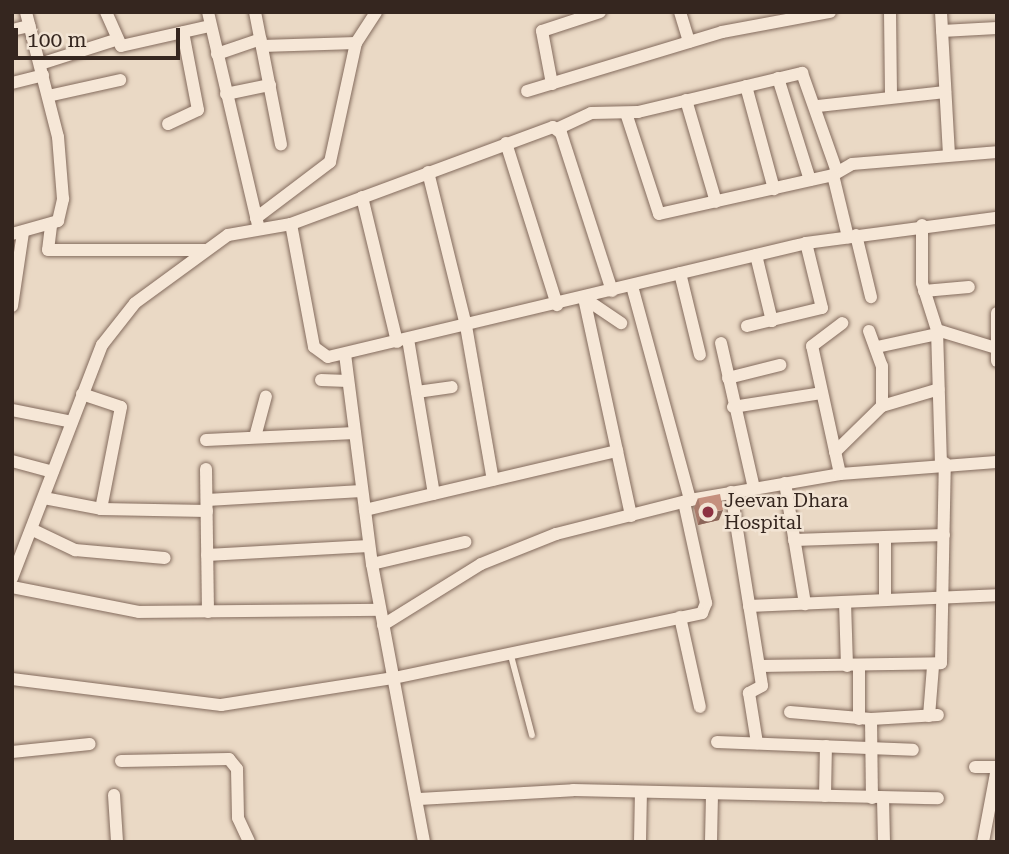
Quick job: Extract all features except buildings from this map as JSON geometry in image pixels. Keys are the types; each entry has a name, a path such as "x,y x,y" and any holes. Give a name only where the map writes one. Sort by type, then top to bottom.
{"street":[{"path":"26,12 48,96 63,199 51,226 48,250 205,250"},
{"path":"106,12 116,40 121,46 210,26"},
{"path":"208,12 258,223"},
{"path":"255,12 281,144"},
{"path":"12,578 33,530 82,394 117,324 205,250 258,223 330,162 356,43 376,12"},
{"path":"552,84 542,32 600,12"},
{"path":"680,12 690,42"},
{"path":"527,92 690,42 830,12"},
{"path":"890,12 891,97"},
{"path":"941,12 949,154"},
{"path":"12,30 30,26"},
{"path":"942,31 997,28"},
{"path":"168,124 198,110 183,32"},
{"path":"12,83 116,40"},
{"path":"217,54 261,43 356,43"},
{"path":"258,223 291,224 506,143 559,128 591,113 626,113 806,74 818,106 871,297"},
{"path":"778,78 810,180"},
{"path":"48,96 120,80"},
{"path":"226,94 270,85"},
{"path":"746,86 774,189"},
{"path":"818,106 945,92"},
{"path":"686,100 716,202"},
{"path":"626,113 654,210 666,214 810,180 835,173 852,164 997,152"},
{"path":"559,128 612,291"},
{"path":"506,143 558,305"},
{"path":"428,172 466,326 494,480"},
{"path":"362,197 417,392 434,494"},
{"path":"291,224 314,347 328,356 558,305 806,243 922,225 997,218"},
{"path":"759,666 933,666 943,659 943,463 937,332 924,291 922,225"},
{"path":"12,306 17,233 51,226"},
{"path":"747,326 822,308 806,243"},
{"path":"756,255 772,321"},
{"path":"680,273 700,355"},
{"path":"12,679 221,705 394,678 509,651 680,617 706,609 687,501 632,286"},
{"path":"924,291 969,287"},
{"path":"584,298 621,323"},
{"path":"584,298 631,516"},
{"path":"877,347 937,332 996,355 997,313"},
{"path":"840,474 812,346 842,323"},
{"path":"869,331 877,347 882,406"},
{"path":"721,343 733,407 754,488"},
{"path":"345,354 369,546 419,799 424,842"},
{"path":"728,378 780,365"},
{"path":"321,380 348,381"},
{"path":"417,392 452,387"},
{"path":"835,452 882,406 939,389"},
{"path":"733,407 821,393"},
{"path":"82,394 121,407 101,509"},
{"path":"255,437 266,397"},
{"path":"12,410 72,422"},
{"path":"206,440 355,433"},
{"path":"365,510 617,450"},
{"path":"12,461 53,472"},
{"path":"383,625 515,547 687,501 840,474 943,463 997,462"},
{"path":"206,469 208,612"},
{"path":"785,483 805,604"},
{"path":"44,498 101,509 207,505 362,491"},
{"path":"731,492 762,686 749,693 757,743"},
{"path":"33,530 75,550 165,558"},
{"path":"794,540 944,535"},
{"path":"885,537 885,600"},
{"path":"372,564 464,542"},
{"path":"207,555 369,546"},
{"path":"12,587 118,610 380,610"},
{"path":"750,606 997,595"},
{"path":"845,602 853,666 871,748 884,842"},
{"path":"680,617 700,707"},
{"path":"790,712 865,719 934,716 933,666"},
{"path":"717,742 914,750"},
{"path":"12,752 90,744"},
{"path":"825,796 826,746"},
{"path":"121,761 229,759 237,769 237,818 249,842"},
{"path":"975,767 997,767 983,842"},
{"path":"419,799 642,792 938,798"},
{"path":"640,842 642,792"},
{"path":"711,842 712,794"},
{"path":"114,795 117,842"}],"lane":[{"path":"509,651 532,734"}],"place":[{"name":"Jeevan Dhara Hospital","path":"708,512"}]}
